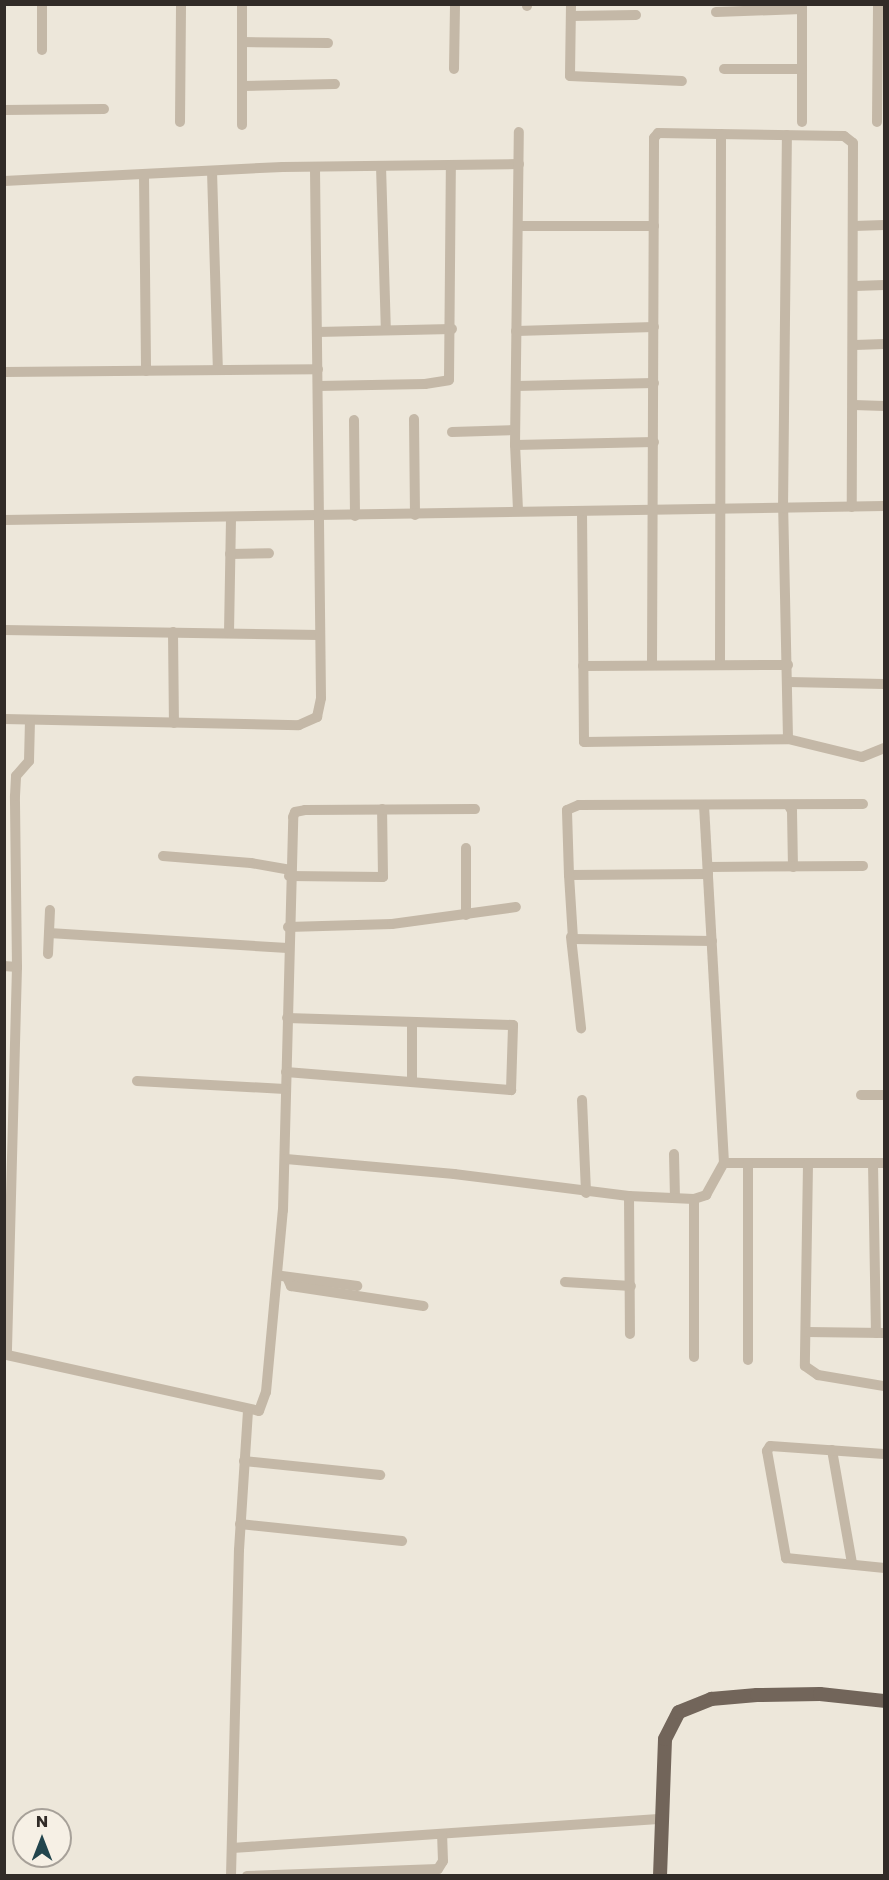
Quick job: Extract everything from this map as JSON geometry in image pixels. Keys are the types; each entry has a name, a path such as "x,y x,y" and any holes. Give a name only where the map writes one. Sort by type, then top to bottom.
{"main road":[{"path":"660,1875 664,1739 671,1720 687,1707 711,1699 786,1694 885,1701"}],"street":[{"path":"42,4 42,50"},
{"path":"180,122 181,4"},
{"path":"242,4 242,125"},
{"path":"454,69 455,4"},
{"path":"877,122 881,45 878,4"},
{"path":"716,12 802,7 802,122"},
{"path":"636,15 571,10 570,76 682,81"},
{"path":"242,42 328,43"},
{"path":"724,69 802,69"},
{"path":"242,86 335,84"},
{"path":"4,110 104,109"},
{"path":"518,510 515,430 519,132"},
{"path":"652,665 654,138 664,132 849,138 853,143 855,345 852,507"},
{"path":"720,665 721,134"},
{"path":"787,135 783,509 789,682 788,739"},
{"path":"4,181 315,167 519,164"},
{"path":"318,386 445,382 452,374 451,165"},
{"path":"381,166 386,330"},
{"path":"4,719 299,725 313,721 320,709 315,167"},
{"path":"212,171 218,370"},
{"path":"144,175 146,371"},
{"path":"854,226 885,225"},
{"path":"518,226 654,226"},
{"path":"855,286 885,285"},
{"path":"516,332 654,327"},
{"path":"317,332 452,328"},
{"path":"855,345 885,344"},
{"path":"4,372 318,369"},
{"path":"516,386 654,383"},
{"path":"854,405 885,406"},
{"path":"414,419 415,515"},
{"path":"354,420 355,516"},
{"path":"452,432 515,430"},
{"path":"515,445 654,442"},
{"path":"4,520 415,515 518,510 582,512 885,506"},
{"path":"582,512 583,739 587,744 788,739 862,757 885,748"},
{"path":"229,633 231,518"},
{"path":"230,554 269,553"},
{"path":"4,630 320,635"},
{"path":"173,633 174,723"},
{"path":"583,666 788,665"},
{"path":"789,682 885,684"},
{"path":"30,720 28,761 16,781 17,967 10,1015 7,1354 248,1410 259,1411 264,1401 281,1276 286,1159 285,1072 289,873 295,812 475,809"},
{"path":"581,1028 571,937 566,813 570,806 863,804"},
{"path":"286,1159 454,1174 586,1193 694,1199 706,1195 724,1163 704,806"},
{"path":"789,806 792,811 793,867"},
{"path":"163,856 251,863 289,873 383,877 382,809"},
{"path":"466,848 466,915"},
{"path":"569,875 863,866"},
{"path":"288,927 392,924 516,907"},
{"path":"48,954 50,910"},
{"path":"49,933 288,948"},
{"path":"571,937 712,941"},
{"path":"4,966 17,967"},
{"path":"285,1072 511,1090 513,1025 287,1018"},
{"path":"412,1022 412,1082"},
{"path":"137,1081 285,1089"},
{"path":"861,1095 885,1095"},
{"path":"582,1100 586,1193"},
{"path":"674,1155 675,1198"},
{"path":"724,1163 885,1163"},
{"path":"807,1332 880,1333 873,1163"},
{"path":"748,1164 748,1360"},
{"path":"808,1164 807,1370 885,1386"},
{"path":"629,1196 630,1334"},
{"path":"694,1199 694,1357"},
{"path":"281,1276 357,1286"},
{"path":"281,1276 291,1286 424,1306"},
{"path":"565,1282 631,1286"},
{"path":"231,1875 240,1524 248,1410"},
{"path":"885,1454 770,1446 767,1451 786,1558 885,1568"},
{"path":"832,1450 852,1564"},
{"path":"244,1461 380,1475"},
{"path":"240,1524 402,1541"},
{"path":"232,1848 662,1819"},
{"path":"247,1875 438,1869 443,1861 442,1834"}]}
